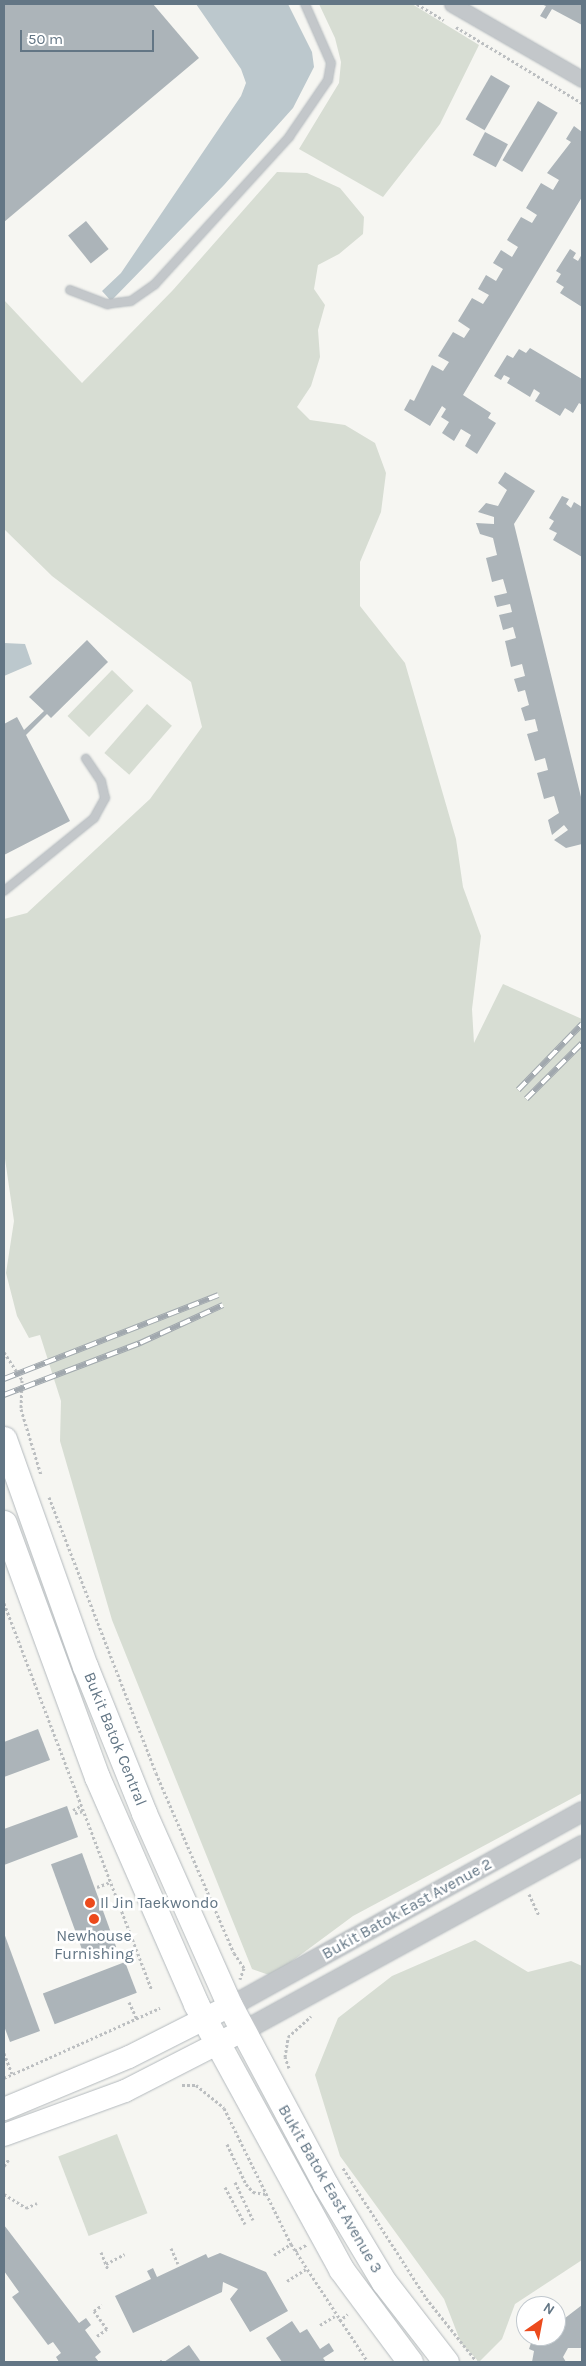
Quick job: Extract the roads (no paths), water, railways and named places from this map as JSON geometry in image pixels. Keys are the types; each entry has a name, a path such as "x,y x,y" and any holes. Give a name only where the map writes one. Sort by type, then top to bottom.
{"main road":[{"name":"Bukit Batok Central","path":"4,1439 59,1638 155,1916 206,2020"},
{"name":"Bukit Batok Central","path":"4,1523 144,1813 230,2006"},
{"path":"4,2109 206,2020 230,2006"},
{"name":"Bukit Batok East Avenue 3","path":"230,2006 242,2032 325,2184 379,2274 446,2362"},
{"name":"Bukit Batok East Avenue 3","path":"206,2020 341,2269 410,2362"},
{"path":"4,2134 125,2090 242,2032"}],"street":[{"path":"452,4 582,79"},
{"name":"Bukit Batok East Avenue 2","path":"230,2006 582,1811"},
{"name":"Bukit Batok East Avenue 2","path":"242,2032 582,1845"}],"lane":[{"path":"70,290 107,304 131,302 155,284 289,137 328,80 331,63 305,4"},
{"path":"4,891 94,818 104,798 102,781 86,759"}],"railway":[{"path":"518,1090 582,1024"},
{"path":"526,1099 582,1043"},
{"path":"4,1379 218,1295"},
{"path":"4,1395 140,1343 223,1305"}],"place":[{"name":"Il Jin Taekwondo","path":"90,1903"},
{"name":"Newhouse Furnishing","path":"94,1919"}]}
